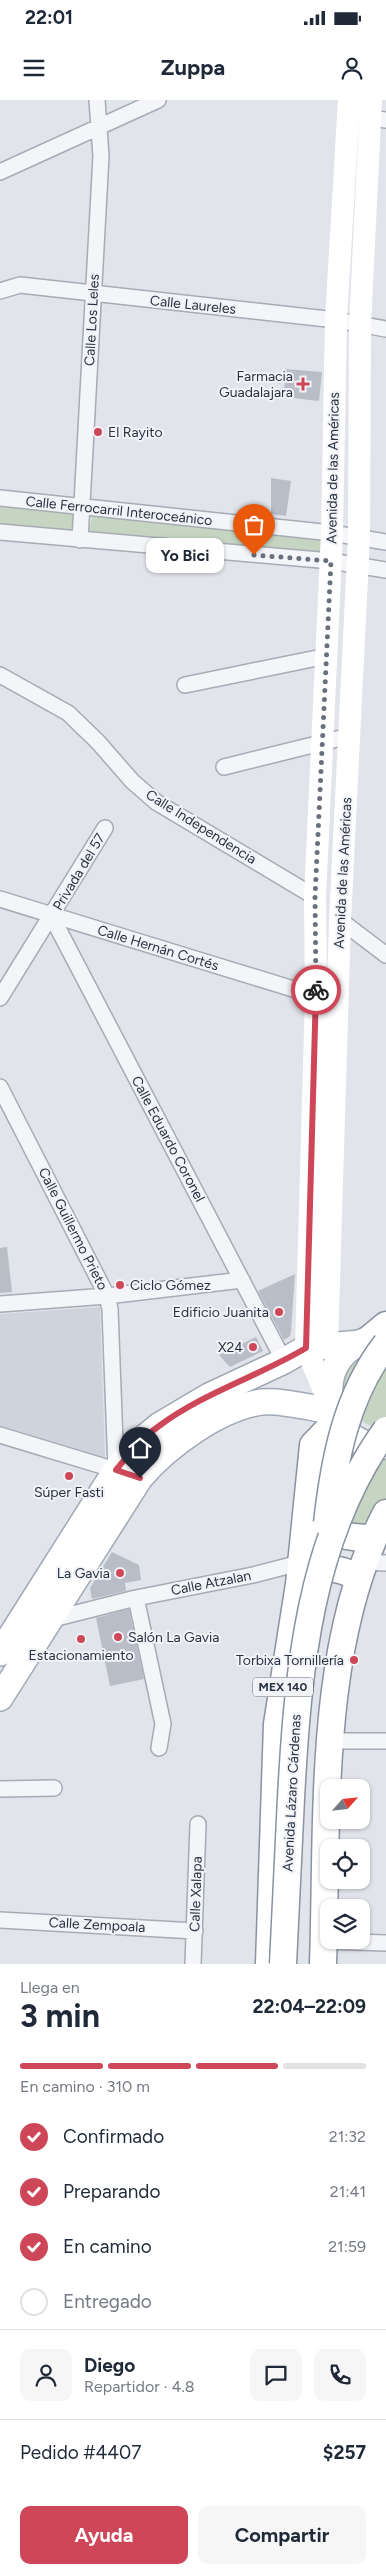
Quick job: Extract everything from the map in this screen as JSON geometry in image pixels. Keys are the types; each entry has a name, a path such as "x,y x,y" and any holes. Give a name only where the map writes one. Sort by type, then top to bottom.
{"highway":[{"path":"369,1568 344,1570 328,1568 312,1573 307,1570 331,1491 347,1420 354,1398 371,1363 377,1338"},
{"name":"MEX 140","path":"269,1964 277,1724 307,1570 306,1507 313,1445 332,1411"},
{"name":"Avenida Lázaro Cárdenas","path":"283,1964 300,1674 309,1617 307,1570 386,1430"},
{"name":"Avenida Lázaro Cárdenas","path":"301,1964 316,1676 326,1620 341,1562 361,1507 386,1460"},
{"path":"306,1507 321,1525 337,1534 352,1538 373,1538"},
{"path":"323,1952 330,1741 336,1668 369,1568 373,1538 386,1513"}],"main road":[{"name":"Avenida de las Américas","path":"332,1411 316,1347 315,897 331,561 336,320 349,100"},
{"name":"Avenida de las Américas","path":"316,1347 358,566 360,326 375,113"},
{"path":"3,1641 116,1470 139,1442 160,1425 209,1396 316,1347 377,1338"},
{"path":"377,1338 345,1353 334,1367 329,1384 332,1411 347,1434 362,1443 386,1446"},
{"path":"0,1698 140,1478 156,1459 174,1445 220,1417 245,1406 264,1402 332,1411"}],"street":[{"name":"Calle Los Leles","path":"80,540 101,156 97,100"},
{"path":"0,172 158,100"},
{"name":"Calle Laureles","path":"0,291 20,285 336,320 360,326 386,329"},
{"name":"Calle Ferrocarril Interoceánico","path":"0,498 332,533 386,542"},
{"path":"0,532 331,561 386,570"},
{"path":"185,685 327,656"},
{"name":"Calle Independencia","path":"0,675 68,713 98,742 132,782 156,802 315,897"},
{"path":"224,767 349,736"},
{"name":"Privada del 57","path":"0,998 106,828"},
{"name":"Calle Hernán Cortés","path":"0,899 316,996"},
{"name":"Calle Eduardo Coronel","path":"52,916 284,1361"},
{"path":"340,920 386,955"},
{"name":"Calle Guillermo Prieto","path":"0,1088 107,1296 110,1309 116,1470"},
{"path":"0,1304 107,1296 242,1280"},
{"path":"0,1435 140,1478"},
{"name":"Calle Atzalan","path":"48,1620 136,1598 253,1575 307,1570 373,1538"},
{"path":"136,1598 163,1724 159,1748"},
{"path":"330,1741 386,1741"},
{"path":"0,1789 54,1788"},
{"name":"Calle Xalapa","path":"193,1964 198,1824"},
{"name":"Calle Zempoala","path":"0,1920 195,1931"},
{"path":"323,1952 386,1943"}],"shaded area":[{"path":"100,1307 105,1458 0,1426 0,1314"}],"green space":[{"path":"0,504 77,510 75,532 0,525"},
{"path":"92,516 327,535 326,553 89,534"},
{"path":"386,1348 386,1429 375,1427 357,1417 346,1402 344,1382 347,1371 355,1359 365,1353"},
{"path":"386,1439 386,1498 370,1531 351,1533 317,1440"}],"building":[{"name":"Farmacia Guadalajara","path":"285,369 322,372 319,401 284,397"},
{"path":"271,478 291,481 286,516 271,514"},
{"path":"7,1247 12,1292 0,1293 0,1248"},
{"name":"Edificio Juanita","path":"295,1274 291,1331 290,1336 284,1340 258,1291"},
{"path":"256,1337 263,1351 230,1367 219,1355"},
{"name":"La Gavia","path":"112,1552 139,1565 141,1580 125,1583 126,1591 92,1599 90,1588"},
{"name":"Salón La Gavia","path":"129,1609 144,1679 110,1686 96,1618"}],"way so far":[{"path":"254,555 331,561 315,897 316,990"}],"place":[{"name":"Farmacia Guadalajara","path":"303,384"},
{"name":"El Rayito","path":"98,432"},
{"name":"Yo Bici","path":"254,555"},
{"name":"Ciclo Gómez","path":"120,1285"},
{"name":"Edificio Juanita","path":"279,1312"},
{"name":"X24","path":"253,1347"},
{"name":"Súper Fasti","path":"69,1476"},
{"name":"La Gavia","path":"120,1573"},
{"name":"Salón La Gavia","path":"118,1637"},
{"name":"Estacionamiento","path":"81,1639"},
{"name":"Torbixa Tornillería","path":"354,1660"}],"route":[{"path":"140,1478 116,1470 139,1442 160,1425 209,1396 284,1361 306,1348 316,990"}]}
